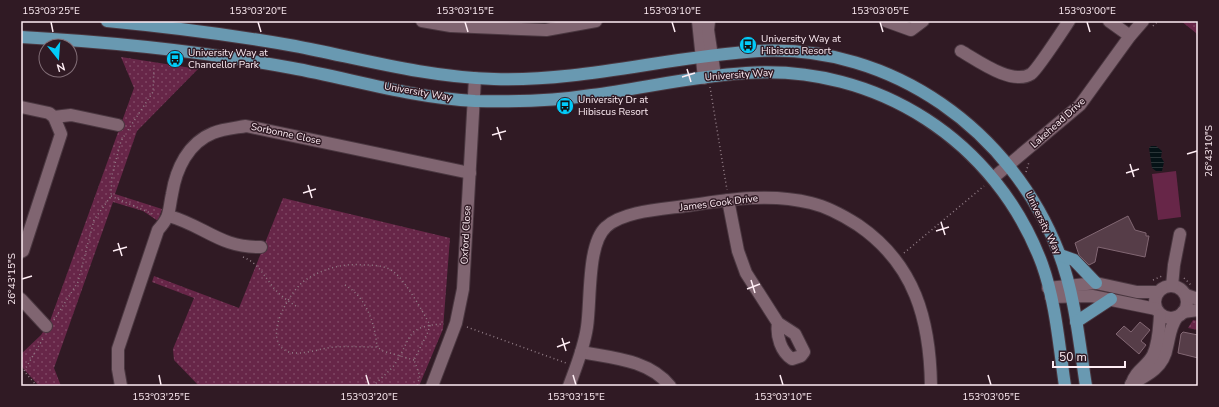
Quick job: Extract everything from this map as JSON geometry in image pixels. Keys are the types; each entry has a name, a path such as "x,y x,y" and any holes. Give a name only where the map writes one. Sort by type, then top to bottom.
{"main road":[{"name":"University Way","path":"107,21 265,41 404,70 475,78 521,79 573,76 706,57 764,51 789,51 816,54 865,67 910,85 949,108 990,144 1009,165 1031,195 1060,255 1070,290 1086,386"},
{"name":"University Way","path":"21,37 112,43 199,52 295,68 429,96 473,101 518,101 567,98 709,77 760,72 792,73 834,79 874,92 922,116 963,147 993,178 1014,209 1028,234 1042,266 1050,292 1065,386"},
{"path":"1060,255 1074,260 1096,283"},
{"path":"1076,322 1111,299"}],"street":[{"path":"422,21 451,26 546,30 596,21"},
{"path":"698,21 709,77"},
{"path":"706,57 709,21"},
{"path":"886,21 911,30 923,21"},
{"path":"961,51 999,73 1020,78 1032,74 1069,21"},
{"path":"1109,21 1130,36"},
{"name":"Lakehead Drive","path":"993,178 1080,105 1130,36 1143,21"},
{"name":"Oxford Close","path":"432,386 456,323 463,289 475,78"},
{"path":"21,107 49,113 54,117 61,134 23,251 21,252"},
{"path":"54,117 71,115 118,125"},
{"name":"Sorbonne Close","path":"121,386 118,369 118,349 158,230 169,216 172,193 177,174 189,151 199,140 213,133 246,126 470,173"},
{"name":"James Cook Drive","path":"569,386 581,352 590,307 596,242 607,226 628,216 728,200 768,197 812,203 844,216 872,235 895,260 914,290 924,318 931,353 931,386"},
{"path":"728,200 741,262 746,273 778,323"},
{"path":"169,216 195,225 215,238 227,243 249,247 262,247"},
{"path":"1172,286 1174,265 1180,234"},
{"path":"1050,292 1070,290 1096,283 1137,292 1157,292"},
{"path":"1172,286 1193,294 1171,327 1166,351 1160,364 1146,376 1131,385 1139,369 1152,356 1159,332 1158,312 1154,300 1157,292 1162,288 1172,286"},
{"path":"1070,290 1111,299 1158,312 1168,318 1198,310"},
{"path":"21,299 48,328"},
{"path":"581,352 635,362 651,369 670,386"}],"path":[{"path":"21,374 48,328 78,282 94,220 111,196 111,180 121,141 153,92 154,66"},
{"path":"709,77 728,200"},
{"path":"1026,171 1028,176"},
{"path":"895,260 993,178"},
{"path":"414,360 383,351 377,347 333,348 290,352 282,348 277,340 277,331 281,312 294,290 306,279 327,269 343,264 354,264 383,267 393,271 401,279 430,325 414,360 420,376 417,386"},
{"path":"1150,282 1161,278 1163,273"},
{"path":"1183,276 1193,294"},
{"path":"345,284 354,290 365,305 376,335 377,347"},
{"path":"373,386 389,371 400,356 409,335 417,328 430,325 456,323 576,367"},
{"path":"24,371 38,386"}],"shaded area":[{"path":"1181,21 1198,21 1198,38 1196,33"},
{"path":"121,57 198,69 137,131 115,194 162,209 158,221 143,211 113,202 54,368 61,386 39,386 21,366 21,354 41,335 50,321 134,88"},
{"path":"1151,146 1156,146 1162,151 1161,157 1164,162 1162,171 1156,171 1152,168 1149,148"},
{"path":"1176,171 1181,217 1158,220 1152,174"},
{"path":"283,198 450,238 443,329 419,386 199,386 174,360 173,349 194,298 152,282 154,276 239,308"},
{"path":"1193,320 1198,321 1198,330 1188,328"}],"building":[{"path":"1128,216 1135,230 1146,233 1146,236 1149,236 1145,257 1098,247 1095,262 1089,265 1079,255 1075,243"},
{"path":"1140,322 1150,330 1141,341 1146,345 1139,354 1116,334 1124,326 1131,332"},
{"path":"1183,332 1198,335 1198,358 1178,353 1181,334"}],"place":[{"name":"University Way at Hibiscus Resort","path":"748,45"},
{"name":"University Way at Chancellor Park","path":"175,59"},
{"name":"University Dr at Hibiscus Resort","path":"565,106"}]}
